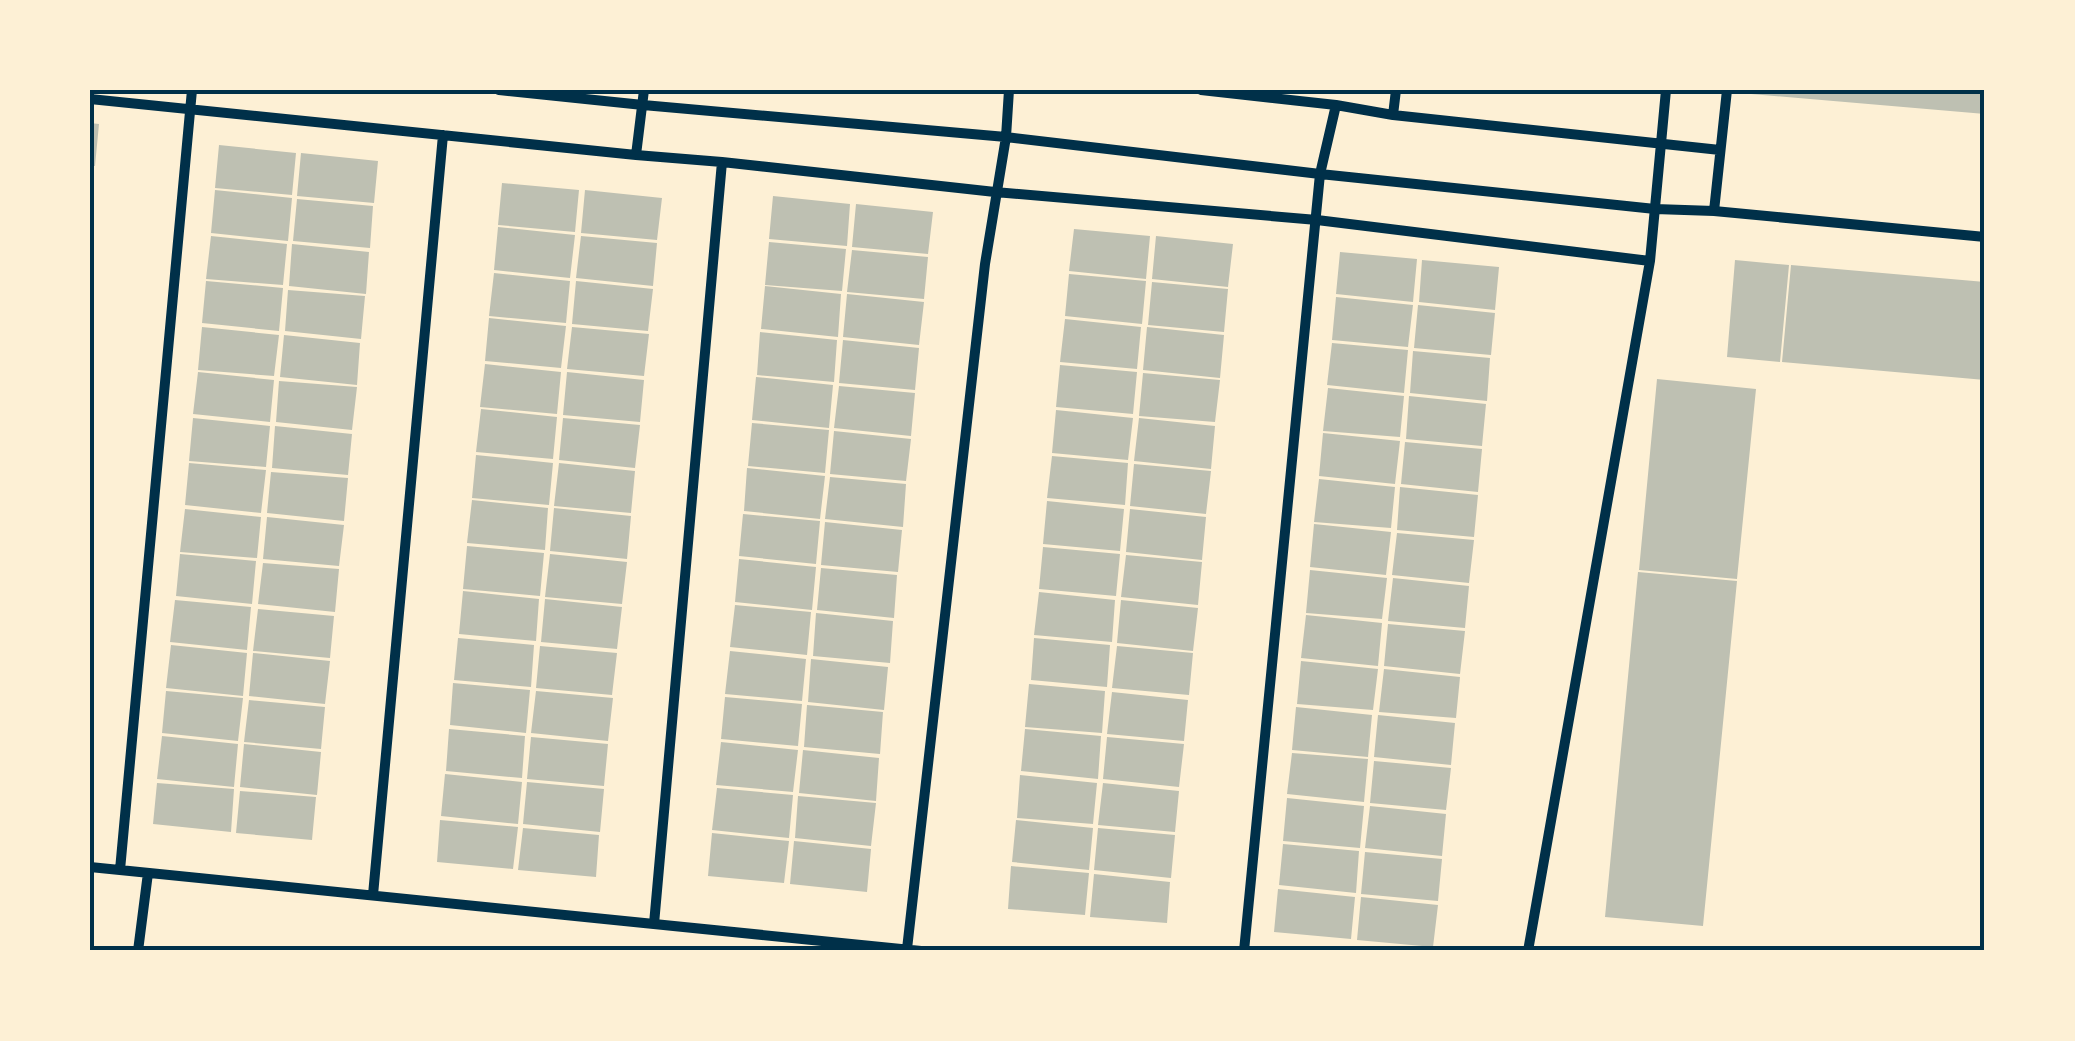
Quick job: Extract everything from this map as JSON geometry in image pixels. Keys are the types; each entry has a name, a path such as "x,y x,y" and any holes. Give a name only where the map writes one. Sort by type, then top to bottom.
{"street":[{"path":"120,870 192,90"},
{"path":"498,90 1006,137 1655,209 1985,237"},
{"path":"636,155 644,90"},
{"path":"907,949 1009,90"},
{"path":"1202,90 1720,150"},
{"path":"1393,115 1396,90"},
{"path":"1528,951 1650,261 1666,90"},
{"path":"1714,211 1726,90"},
{"path":"90,100 996,192 1317,220 1650,261"},
{"path":"1244,951 1320,174 1336,105"},
{"path":"373,895 443,135"},
{"path":"654,924 722,162"},
{"path":"90,867 865,949 921,951"},
{"path":"138,951 148,873"}],"building":[{"path":"1751,90 1985,90 1985,114 1751,94"},
{"path":"90,123 99,124 95,166 90,166"},
{"path":"219,145 296,153 292,195 215,188"},
{"path":"301,153 378,161 374,203 297,196"},
{"path":"502,183 579,190 575,232 498,225"},
{"path":"215,190 292,198 288,241 211,233"},
{"path":"585,190 662,198 657,240 581,233"},
{"path":"773,196 850,204 847,246 769,239"},
{"path":"297,199 373,206 370,248 293,241"},
{"path":"856,204 933,212 928,254 852,247"},
{"path":"498,227 575,235 570,278 494,270"},
{"path":"1074,229 1150,236 1146,279 1069,271"},
{"path":"211,236 287,244 283,285 206,279"},
{"path":"581,236 657,243 653,286 576,278"},
{"path":"1156,236 1233,244 1228,287 1152,279"},
{"path":"769,242 846,249 842,291 765,285"},
{"path":"292,244 369,252 366,294 289,286"},
{"path":"852,250 928,257 924,299 847,292"},
{"path":"1340,252 1417,259 1413,302 1336,294"},
{"path":"1422,260 1499,267 1495,310 1419,302"},
{"path":"1735,260 1789,265 1780,362 1727,357"},
{"path":"1791,265 1985,282 1985,380 1782,362"},
{"path":"494,273 570,281 566,323 489,316"},
{"path":"1069,274 1146,281 1142,324 1065,316"},
{"path":"206,281 283,288 279,331 202,323"},
{"path":"576,281 653,289 648,331 572,324"},
{"path":"1152,282 1228,289 1224,332 1148,325"},
{"path":"765,286 841,294 838,337 761,329"},
{"path":"288,290 365,296 361,339 285,331"},
{"path":"847,294 924,302 919,345 843,337"},
{"path":"1336,297 1413,305 1408,347 1332,340"},
{"path":"1418,305 1495,313 1491,355 1414,348"},
{"path":"489,318 566,326 561,368 485,361"},
{"path":"1065,319 1141,327 1137,369 1060,362"},
{"path":"202,327 279,335 274,376 198,370"},
{"path":"572,327 649,334 644,376 567,369"},
{"path":"1147,327 1224,335 1220,378 1143,370"},
{"path":"760,332 837,340 834,382 757,375"},
{"path":"284,335 360,343 357,385 280,377"},
{"path":"843,340 919,348 915,390 839,383"},
{"path":"1332,343 1408,350 1404,393 1327,385"},
{"path":"1413,351 1490,358 1487,401 1410,393"},
{"path":"485,364 561,372 557,414 480,407"},
{"path":"1060,365 1137,372 1133,414 1056,407"},
{"path":"198,372 274,380 270,422 193,414"},
{"path":"567,372 644,380 640,422 563,415"},
{"path":"1143,373 1220,380 1215,422 1139,416"},
{"path":"756,377 833,385 829,428 752,420"},
{"path":"1657,379 1756,389 1737,579 1639,570"},
{"path":"279,381 357,387 352,430 276,422"},
{"path":"839,386 915,393 911,436 834,428"},
{"path":"1328,388 1404,396 1400,437 1323,431"},
{"path":"1409,396 1486,404 1482,446 1406,439"},
{"path":"481,409 557,417 553,459 476,452"},
{"path":"1056,410 1133,418 1128,460 1052,453"},
{"path":"193,418 270,426 266,467 189,461"},
{"path":"563,418 640,425 635,468 559,460"},
{"path":"1139,418 1215,426 1211,469 1134,461"},
{"path":"752,423 829,430 825,473 748,466"},
{"path":"275,426 352,434 348,475 272,468"},
{"path":"834,431 911,439 906,481 830,474"},
{"path":"1323,433 1400,441 1395,484 1319,476"},
{"path":"1405,442 1482,449 1478,492 1401,484"},
{"path":"476,455 553,463 549,505 472,498"},
{"path":"1052,456 1128,463 1125,505 1047,498"},
{"path":"189,463 266,470 261,513 185,505"},
{"path":"559,463 635,471 631,513 554,506"},
{"path":"1134,464 1211,471 1206,514 1130,506"},
{"path":"747,468 825,476 820,519 744,511"},
{"path":"271,472 348,478 344,521 267,513"},
{"path":"830,477 906,484 903,527 825,519"},
{"path":"1319,479 1395,487 1391,528 1314,522"},
{"path":"1400,487 1478,495 1474,537 1397,530"},
{"path":"472,500 548,508 545,550 467,543"},
{"path":"1047,501 1124,509 1120,551 1043,544"},
{"path":"554,508 631,516 627,559 550,551"},
{"path":"185,509 261,517 257,558 180,552"},
{"path":"1130,509 1206,517 1202,560 1126,552"},
{"path":"743,514 820,521 816,564 739,556"},
{"path":"267,517 344,525 339,566 263,559"},
{"path":"825,522 902,530 898,572 821,565"},
{"path":"1314,524 1391,532 1386,575 1310,567"},
{"path":"1397,533 1474,540 1469,583 1392,575"},
{"path":"467,546 544,553 540,596 463,589"},
{"path":"1043,547 1120,554 1116,596 1039,589"},
{"path":"180,554 256,561 252,604 176,596"},
{"path":"550,554 627,562 622,604 545,597"},
{"path":"1126,555 1202,562 1198,605 1121,597"},
{"path":"739,559 816,567 812,610 735,602"},
{"path":"263,563 339,569 335,612 258,604"},
{"path":"821,568 897,575 894,618 817,610"},
{"path":"1310,570 1387,578 1382,619 1306,613"},
{"path":"1638,572 1737,581 1703,926 1605,917"},
{"path":"1393,578 1469,586 1465,628 1388,621"},
{"path":"463,591 539,599 536,641 459,634"},
{"path":"1039,592 1115,600 1112,642 1034,635"},
{"path":"545,599 622,607 617,649 541,642"},
{"path":"175,600 251,607 247,650 170,642"},
{"path":"1121,600 1198,608 1193,651 1117,643"},
{"path":"735,605 811,612 807,655 730,647"},
{"path":"258,609 334,616 330,658 253,651"},
{"path":"816,613 893,621 890,663 813,656"},
{"path":"1306,615 1382,623 1378,666 1301,658"},
{"path":"1388,624 1465,631 1460,674 1384,666"},
{"path":"458,638 534,645 531,687 454,680"},
{"path":"1034,638 1110,645 1107,687 1031,680"},
{"path":"171,645 247,653 243,696 166,688"},
{"path":"540,646 617,653 612,695 536,688"},
{"path":"1117,646 1193,653 1189,695 1112,688"},
{"path":"730,651 806,659 802,701 725,694"},
{"path":"253,653 330,661 325,704 249,696"},
{"path":"811,659 888,667 884,710 808,702"},
{"path":"1301,661 1378,669 1373,710 1297,704"},
{"path":"1384,669 1460,677 1456,718 1379,712"},
{"path":"453,683 530,690 526,733 450,725"},
{"path":"1029,684 1105,691 1102,733 1025,727"},
{"path":"166,691 243,698 238,741 162,733"},
{"path":"536,691 613,698 608,741 531,733"},
{"path":"1112,692 1188,700 1184,741 1107,734"},
{"path":"725,697 802,704 798,746 721,739"},
{"path":"249,700 325,707 321,749 244,742"},
{"path":"807,705 883,712 880,754 804,747"},
{"path":"1296,707 1372,715 1368,757 1292,750"},
{"path":"1378,715 1455,723 1451,765 1374,757"},
{"path":"449,729 525,736 522,778 446,771"},
{"path":"1025,729 1101,736 1098,779 1021,771"},
{"path":"162,736 238,744 234,787 157,779"},
{"path":"531,737 608,744 604,786 527,779"},
{"path":"1107,737 1184,744 1179,787 1103,779"},
{"path":"721,742 798,750 793,792 716,785"},
{"path":"244,744 321,752 317,795 240,787"},
{"path":"803,750 879,758 876,801 799,793"},
{"path":"1292,753 1368,759 1364,802 1287,794"},
{"path":"1374,761 1451,768 1446,810 1370,803"},
{"path":"445,774 522,782 518,824 441,816"},
{"path":"1020,775 1097,783 1093,824 1017,818"},
{"path":"527,782 604,789 600,832 523,824"},
{"path":"157,783 234,789 231,832 153,824"},
{"path":"1103,783 1179,791 1175,832 1098,825"},
{"path":"717,788 793,795 789,838 712,830"},
{"path":"240,791 316,797 312,840 236,833"},
{"path":"798,796 876,803 871,846 795,838"},
{"path":"1287,798 1364,806 1360,848 1283,841"},
{"path":"1370,806 1446,814 1442,856 1365,848"},
{"path":"440,820 518,827 513,869 437,862"},
{"path":"1016,820 1093,828 1089,870 1012,862"},
{"path":"523,828 599,835 596,877 518,870"},
{"path":"1098,828 1175,835 1171,878 1094,870"},
{"path":"712,833 789,841 784,883 708,876"},
{"path":"794,841 871,849 867,892 790,884"},
{"path":"1283,844 1359,851 1356,893 1279,885"},
{"path":"1365,852 1442,859 1438,901 1361,894"},
{"path":"1011,866 1089,873 1085,915 1008,909"},
{"path":"1094,874 1170,882 1167,923 1090,917"},
{"path":"1278,889 1355,897 1351,939 1274,932"},
{"path":"1361,897 1438,905 1433,947 1357,940"}]}
